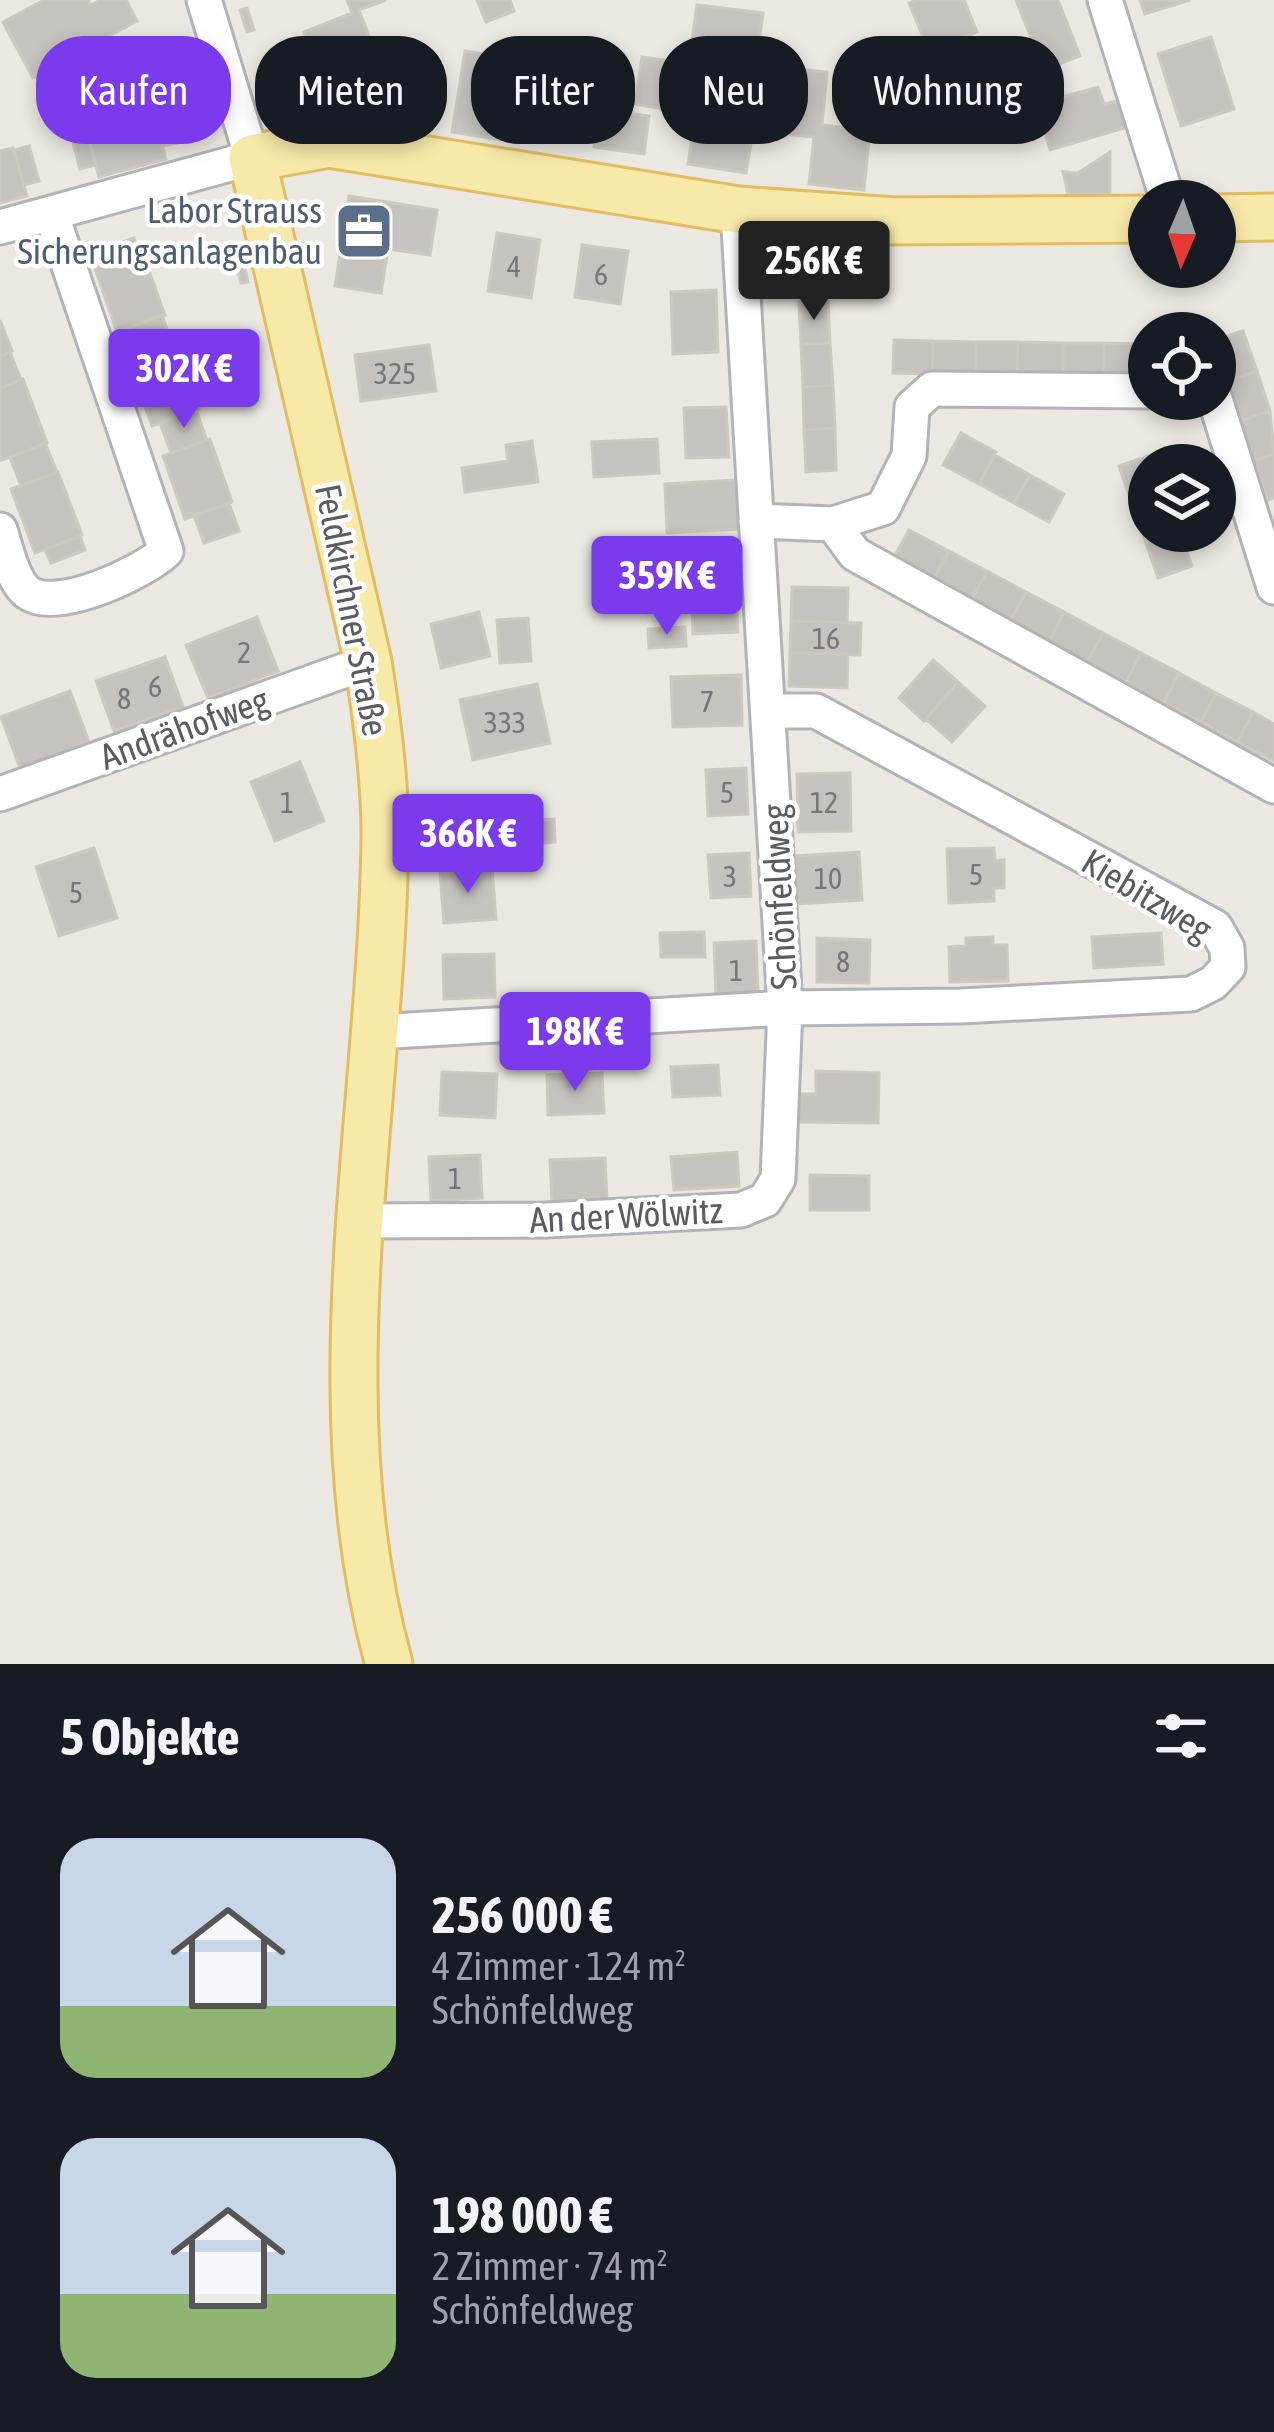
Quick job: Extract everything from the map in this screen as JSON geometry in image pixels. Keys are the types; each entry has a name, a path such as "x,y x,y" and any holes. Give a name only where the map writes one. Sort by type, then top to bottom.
{"main road":[{"path":"252,158 329,144 739,210 895,221 1128,219"},
{"name":"Feldkirchner Straße","path":"252,158 368,662 385,831 353,1354 361,1507 389,1664"},
{"path":"1236,218 1274,218"}],"street":[{"name":"Feldkirchner Straße","path":"204,0 252,158"},
{"path":"1105,0 1161,180"},
{"path":"0,227 252,158"},
{"name":"Schönfeldweg","path":"376,1032 785,1008 739,210"},
{"path":"0,530 20,584 44,600 63,598 150,567 166,551 51,213"},
{"path":"756,521 833,524 883,508 909,457 912,406 932,389 1128,391"},
{"path":"1222,420 1274,587"},
{"path":"833,524 855,554 1274,785"},
{"name":"Andrähofweg","path":"0,794 368,662"},
{"name":"Kiebitzweg","path":"769,711 816,711 1215,927 1227,947 1228,967 1214,983 1191,994 961,1006 785,1008"},
{"name":"An der Wölwitz","path":"361,1222 546,1220 741,1210 765,1200 778,1179 785,1008"}],"building":[{"path":"44,0 88,0 91,5 126,0 137,21 110,36 36,36 33,78 3,22"},
{"path":"347,0 386,0 359,10 369,36 306,36 304,32 352,13"},
{"path":"477,0 510,0 514,11 486,22"},
{"path":"964,0 977,32 923,36 909,3"},
{"path":"1016,0 1058,0 1080,56 1064,62 1064,36 1030,36"},
{"path":"1140,0 1190,0 1145,14"},
{"path":"697,5 763,13 760,36 693,36"},
{"path":"247,8 254,30 247,32 240,10"},
{"path":"1211,37 1234,109 1181,126 1158,54"},
{"path":"465,51 471,52 471,135 452,132"},
{"path":"642,57 659,59 659,108 635,104"},
{"path":"808,70 827,72 822,125 832,126 832,144 869,144 864,190 809,184 814,137 808,136"},
{"path":"1098,87 1104,104 1122,100 1131,126 1050,150 1048,144 1064,144 1064,96"},
{"path":"635,114 649,116 644,154 594,147 635,144"},
{"path":"73,144 90,144 96,165 80,169"},
{"path":"90,144 162,144 166,159 99,177"},
{"path":"691,144 751,144 746,173 688,164"},
{"path":"29,146 39,181 24,185 14,150"},
{"path":"13,148 27,196 0,203 0,151"},
{"path":"1110,152 1110,194 1068,194 1063,172 1078,173"},
{"path":"349,196 437,210 430,255 388,249 381,293 335,286"},
{"path":"497,233 540,240 531,298 488,291"},
{"path":"134,238 139,252 105,264 100,250"},
{"path":"582,245 628,251 620,304 575,297"},
{"path":"142,251 165,315 117,332 95,268"},
{"path":"243,259 248,282 241,283 236,261"},
{"path":"716,290 718,352 673,354 671,292"},
{"path":"828,301 830,343 801,344 799,302"},
{"path":"162,315 173,346 137,359 127,328"},
{"path":"0,320 12,351 0,356"},
{"path":"1243,331 1257,371 1236,378 1236,333"},
{"path":"894,340 933,341 932,374 893,373"},
{"path":"933,341 976,342 976,374 932,374"},
{"path":"976,342 1018,342 1017,375 976,374"},
{"path":"1018,342 1063,343 1063,375 1017,375"},
{"path":"830,343 833,385 803,387 801,344"},
{"path":"1063,343 1104,343 1103,376 1063,375"},
{"path":"1104,343 1128,344 1128,377 1103,376"},
{"path":"176,345 199,409 152,426 129,361"},
{"path":"429,345 436,391 361,401 355,355"},
{"path":"10,352 21,380 0,388 0,356"},
{"path":"1257,371 1270,411 1240,421 1236,378"},
{"path":"23,379 47,443 0,461 0,388"},
{"path":"833,385 835,428 804,430 803,387"},
{"path":"726,407 729,457 686,458 684,408"},
{"path":"196,410 207,440 171,453 160,423"},
{"path":"1270,411 1274,454 1254,461 1240,421"},
{"path":"835,428 836,470 806,472 804,430"},
{"path":"961,433 996,452 979,484 943,465"},
{"path":"210,439 232,502 185,519 163,456"},
{"path":"657,439 659,473 594,477 592,442"},
{"path":"532,441 538,482 465,492 462,468 508,461 506,445"},
{"path":"45,443 57,472 21,486 10,457"},
{"path":"1274,454 1274,498 1268,500 1254,461"},
{"path":"995,455 1030,475 1014,503 979,484"},
{"path":"1128,463 1128,492 1119,466"},
{"path":"58,472 82,535 35,553 11,489"},
{"path":"1030,475 1064,494 1049,522 1014,503"},
{"path":"737,480 739,529 667,533 665,484"},
{"path":"229,503 239,531 204,543 194,515"},
{"path":"909,530 949,551 933,580 893,559"},
{"path":"80,536 85,550 51,563 45,549"},
{"path":"949,551 987,571 971,601 933,580"},
{"path":"1149,552 1187,552 1192,566 1158,578"},
{"path":"987,571 1026,592 1010,621 971,601"},
{"path":"735,578 738,632 693,634 691,581"},
{"path":"792,587 848,588 847,623 791,621"},
{"path":"1026,592 1064,612 1049,642 1010,621"},
{"path":"479,612 490,656 441,668 431,624"},
{"path":"1064,612 1103,633 1087,662 1049,642"},
{"path":"257,617 278,671 208,698 186,645"},
{"path":"528,618 531,661 500,663 497,620"},
{"path":"791,621 861,623 860,655 790,653"},
{"path":"685,627 686,646 649,648 648,629"},
{"path":"1103,633 1141,653 1126,682 1087,662"},
{"path":"790,653 848,654 847,688 789,686"},
{"path":"1141,653 1179,673 1164,703 1126,682"},
{"path":"165,657 183,707 114,731 96,681"},
{"path":"933,660 958,682 924,721 899,698"},
{"path":"1179,673 1216,693 1201,722 1164,703"},
{"path":"741,675 742,725 673,727 671,677"},
{"path":"958,682 985,706 952,742 926,719"},
{"path":"537,684 550,743 473,760 460,700"},
{"path":"70,691 89,742 20,768 1,717"},
{"path":"1216,693 1253,712 1237,742 1201,722"},
{"path":"1253,712 1274,724 1274,761 1237,742"},
{"path":"300,762 324,821 275,841 251,782"},
{"path":"746,768 748,814 708,816 706,770"},
{"path":"850,773 851,831 798,832 797,774"},
{"path":"554,819 555,842 501,846 499,823"},
{"path":"94,848 117,918 59,936 36,867"},
{"path":"994,848 995,861 1004,860 1004,888 994,888 994,901 949,903 947,849"},
{"path":"859,852 862,900 797,904 794,856"},
{"path":"749,853 751,896 711,898 708,855"},
{"path":"492,868 496,919 444,923 440,873"},
{"path":"704,932 705,957 661,957 660,933"},
{"path":"1161,933 1163,964 1094,968 1092,937"},
{"path":"993,937 993,945 1007,945 1008,981 950,982 949,947 966,946 966,938"},
{"path":"817,938 870,940 869,983 817,982"},
{"path":"756,941 758,996 716,998 714,943"},
{"path":"494,954 495,997 444,999 443,955"},
{"path":"718,1065 720,1095 673,1097 671,1067"},
{"path":"816,1071 879,1073 878,1123 798,1122 799,1094 816,1094"},
{"path":"442,1072 497,1074 495,1118 440,1115"},
{"path":"602,1073 604,1113 548,1115 547,1075"},
{"path":"737,1152 739,1186 674,1190 671,1157"},
{"path":"480,1155 482,1198 431,1201 429,1157"},
{"path":"605,1158 607,1200 552,1202 550,1160"},
{"path":"810,1175 869,1176 869,1210 810,1210"}],"place":[{"name":"Labor Strauss Sicherungsanlagenbau","path":"364,231"}]}
